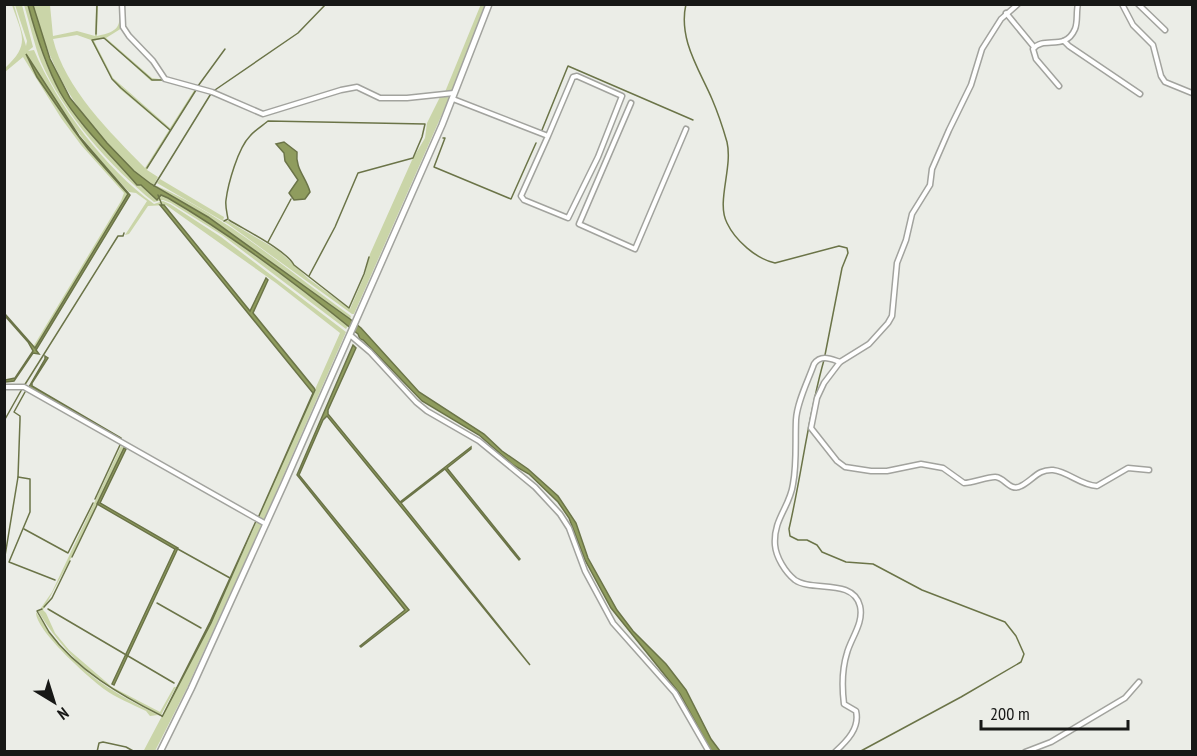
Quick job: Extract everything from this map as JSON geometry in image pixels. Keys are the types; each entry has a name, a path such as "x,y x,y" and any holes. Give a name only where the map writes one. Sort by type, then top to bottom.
{"main road":[{"path":"160,752 266,524 453,99 489,4"}],"street":[{"path":"122,4 123,27 153,61 165,79 212,92 263,114 357,87 380,98 407,98 455,92"},
{"path":"1018,4 1006,13 982,49 971,85 949,130 933,170 930,185 912,214 906,240 897,262 892,316 869,344 840,362 819,392 811,428 845,467 887,471 921,464 943,468 964,483 993,476 1016,487 1021,486 1039,472 1055,470 1080,483 1097,486 1128,468 1149,470"},
{"path":"1034,47 1042,43 1064,41 1076,27 1078,4"},
{"path":"1122,4 1133,25 1153,45 1161,76 1165,82 1192,93"},
{"path":"1138,4 1165,30"},
{"path":"1006,13 1034,47 1036,59 1059,86"},
{"path":"1064,41 1140,94"},
{"path":"574,76 622,96 598,158 571,215 565,218 522,198 548,136 574,76"},
{"path":"453,99 548,136"},
{"path":"632,103 579,224 635,249 686,129"},
{"path":"616,114 625,118"},
{"path":"598,158 606,161"},
{"path":"578,200 587,204"},
{"path":"350,333 416,402 427,411 479,441 535,487 560,514 569,528 591,582 613,623 675,693 709,752"},
{"path":"835,752 848,740 858,715 856,711 844,704 844,673 846,655 857,630 860,606 848,591 795,580 778,559 775,537 777,522 791,494 796,452 796,418 814,364 822,357 840,362"},
{"path":"4,387 24,387 266,524"},
{"path":"1024,752 1051,742 1125,698 1139,682"}],"shaded area":[{"path":"481,4 485,5 452,90 445,92"},
{"path":"12,5 14,5 26,46 27,41 15,5 22,5 33,47 28,51 34,50 69,113 84,134 118,172 154,204 163,201 170,204 221,237 346,332 264,520 258,518 340,333 276,283 166,205 148,206 129,234 125,235 147,201 136,193 129,192 100,160 49,92 26,55 37,77 73,130 128,194 34,349 33,347 124,193 81,145 61,118 23,57 5,72 5,68 18,52 22,39"},
{"path":"24,5 28,5 45,60 60,92 87,128 137,185 141,185 157,200 161,195 168,198 238,242 348,326 346,329 222,235 171,203 163,200 154,202 121,173 75,120 50,81 41,62"},
{"path":"28,5 33,5 50,59 70,98 107,143 134,171 151,184 208,217 350,319 361,328 419,392 484,434 558,496 576,523 588,558 617,610 633,631 666,664 686,690 711,739 720,751 711,751 680,694 611,608 585,560 569,518 558,502 529,474 513,465 479,435 422,401 360,339 358,334 289,280 242,245 193,213 161,195 157,200 141,185 137,185 67,104 41,49"},
{"path":"33,5 50,5 53,36 77,31 95,36 96,5 98,5 97,36 105,34 117,27 121,5 122,28 106,38 152,78 166,80 151,81 104,38 94,41 113,78 170,128 196,90 149,165 147,170 158,177 153,186 126,164 84,115 54,65","holes":["77,35 91,40 120,89 169,130 145,168 104,125 78,93 59,57 53,39"]},
{"path":"26,54 79,136 130,195 36,350 39,354 33,353 14,381 6,382 5,380 15,378 33,351 5,314 35,348 128,194 73,129 37,77"},
{"path":"450,96 354,314 228,224 157,183 160,179 224,217 223,221 228,221 279,251 309,279 350,309 365,274 370,254 412,160 425,138 427,123 440,97"},
{"path":"284,142 297,152 299,168 310,192 305,199 294,200 289,193 298,180 285,161 284,153 276,144"},
{"path":"157,186 233,229 351,316 350,319 208,217"},
{"path":"160,205 164,205 250,311 266,278 268,280 253,313 315,390 258,518 313,393"},
{"path":"353,345 356,348 328,414 400,502 471,447 447,468 519,560 445,469 401,503 530,665 327,416 323,420 299,475 409,610 360,646 405,610 297,475"},
{"path":"45,356 48,358 32,386 121,438 122,442 29,387"},
{"path":"121,446 124,448 70,560 43,610 55,633 69,650 112,687 160,712 176,687 161,715 118,692 90,673 61,644 38,611 42,610 41,608 52,592"},
{"path":"124,448 126,449 100,503 178,548 114,685 112,684 175,549 97,504"},
{"path":"256,521 211,623 162,717 210,622"},
{"path":"257,521 262,524 186,690 155,751 143,752 211,623"},
{"path":"36,612 59,644 87,672 115,692 158,715 150,716 146,711 96,683 53,641 38,620"}],"waterway":[{"path":"96,34 97,4"},
{"path":"154,186 212,92 298,33 326,4"},
{"path":"686,4 684,17 687,42 714,104 727,142 728,163 723,205 727,223 741,242 754,253 775,263 839,246 847,248 848,253 842,268 825,355"},
{"path":"163,80 152,80 104,38 92,40 112,79 170,130"},
{"path":"198,86 225,49"},
{"path":"542,130 568,66 693,120"},
{"path":"147,168 196,90"},
{"path":"224,221 228,219 226,200 238,157 250,136 268,121 425,124 413,158 358,173 335,227 309,276"},
{"path":"443,138 445,138 434,167 511,199 536,143"},
{"path":"158,195 162,205"},
{"path":"268,242 291,199"},
{"path":"229,220 283,253 294,265 349,308 369,257"},
{"path":"24,386 118,236 123,236 124,233"},
{"path":"824,360 809,423 789,529 790,536 798,540 807,540 817,545 822,552 846,562 873,564 922,590 1005,622 1016,636 1024,654 1021,662 859,752"},
{"path":"4,421 22,389"},
{"path":"4,562 18,477 20,416 14,412 25,392"},
{"path":"95,499 120,445"},
{"path":"18,477 30,479 30,512 9,562 55,580"},
{"path":"24,529 68,553 93,503"},
{"path":"72,557 98,503"},
{"path":"176,548 230,578"},
{"path":"44,607 52,598 70,561"},
{"path":"157,603 201,628"},
{"path":"42,609 37,611 49,632 60,646 86,670 115,690 162,716"},
{"path":"48,609 174,683"},
{"path":"97,752 99,743 103,742 126,747 135,752"}]}
